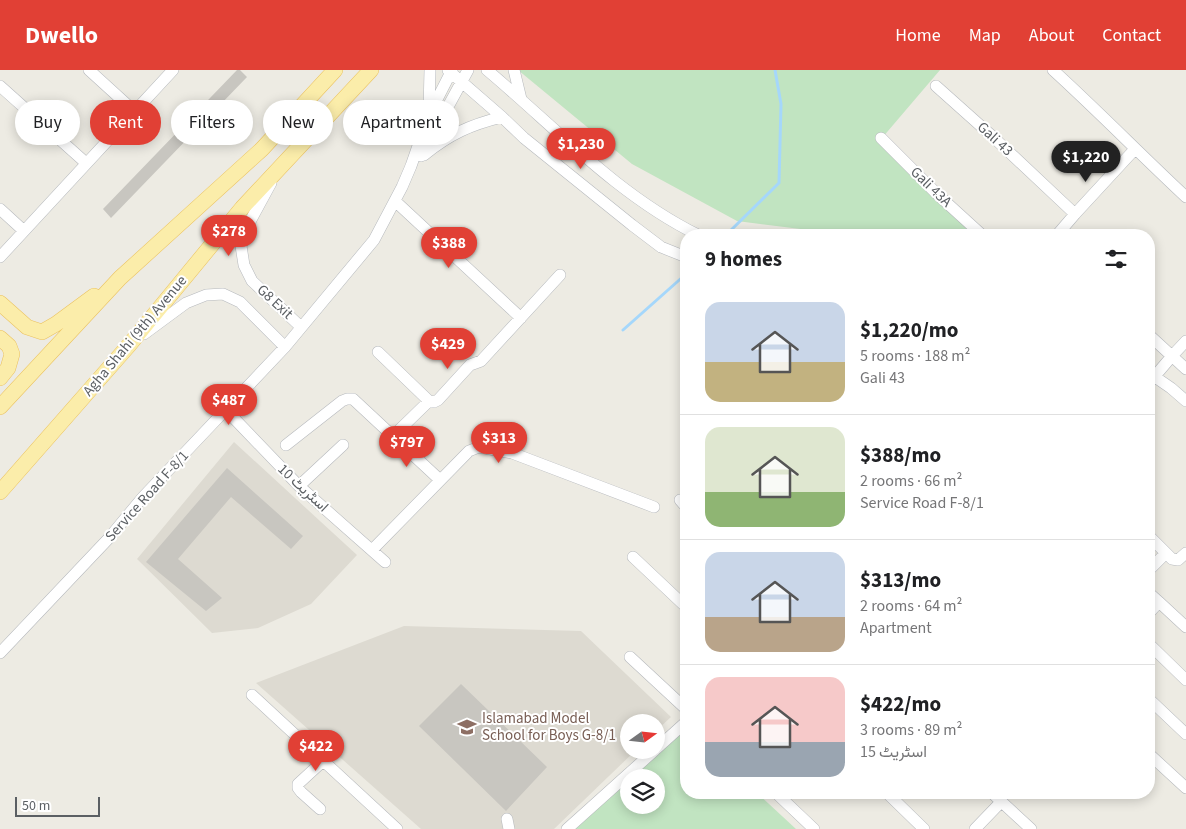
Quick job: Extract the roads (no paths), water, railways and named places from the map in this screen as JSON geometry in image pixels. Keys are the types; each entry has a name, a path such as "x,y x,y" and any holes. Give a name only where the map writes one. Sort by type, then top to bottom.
{"main road":[{"path":"0,407 120,278 262,149 335,70"},
{"name":"Agha Shahi (9th) Avenue","path":"0,492 130,344 242,208 371,70"},
{"path":"1,304 27,327 42,332 120,278"},
{"path":"0,378 8,368 12,354 4,342"}],"street":[{"path":"90,70 122,100"},
{"path":"144,100 173,70"},
{"path":"430,70 430,100"},
{"name":"Service Road F-8/1","path":"411,166 420,158 468,70"},
{"path":"487,70 610,178 686,229"},
{"path":"514,70 522,99"},
{"path":"1053,70 1092,105 1186,197"},
{"path":"450,71 524,138 632,225 661,246 680,254"},
{"name":"Service Road F-8/1","path":"436,100 450,71"},
{"path":"0,86 86,163"},
{"name":"Gali 43","path":"936,86 1075,214"},
{"path":"420,158 438,143 458,131 480,122 502,117"},
{"name":"Gali 43A","path":"881,138 975,229"},
{"path":"0,256 103,145"},
{"name":"Service Road F-8/1","path":"0,653 109,538 143,498 284,347 374,240 396,201 418,145"},
{"path":"1062,229 1135,149"},
{"name":"G8 Exit","path":"278,168 247,227 241,246 244,265 252,281 301,327"},
{"path":"396,201 521,318"},
{"path":"0,209 24,231"},
{"path":"378,352 429,401 434,402 470,365 481,361 560,275"},
{"path":"130,344 186,303 206,295 224,294 240,302 284,347"},
{"path":"1155,340 1186,369"},
{"path":"1155,372 1186,342"},
{"path":"1155,378 1171,388 1186,402"},
{"path":"286,445 342,401 353,399 440,480"},
{"path":"392,437 429,401"},
{"name":"اسٹریٹ 10","path":"226,410 299,486 385,562"},
{"path":"299,486 343,445"},
{"path":"372,550 469,451 479,447 512,453 654,507"},
{"path":"1155,542 1172,559 1178,560 1186,553"},
{"path":"1155,564 1166,553"},
{"path":"633,557 680,601"},
{"path":"1155,598 1186,627"},
{"path":"1155,606 1159,602"},
{"path":"1155,650 1186,680"},
{"path":"630,657 680,703"},
{"path":"252,695 397,829"},
{"path":"1155,705 1186,734"},
{"path":"665,741 680,727"},
{"path":"567,829 645,759"},
{"path":"1155,760 1186,788"},
{"path":"320,809 300,792 298,784 323,761"},
{"path":"782,799 814,829"},
{"path":"893,799 924,829"},
{"path":"998,799 1031,829"},
{"path":"975,829 1001,802"}],"waterway":[{"path":"732,229 779,183 781,104 775,70"},
{"path":"623,330 680,279"}],"place":[{"name":"Islamabad Model School for Boys G-8/1","path":"467,727"}]}
